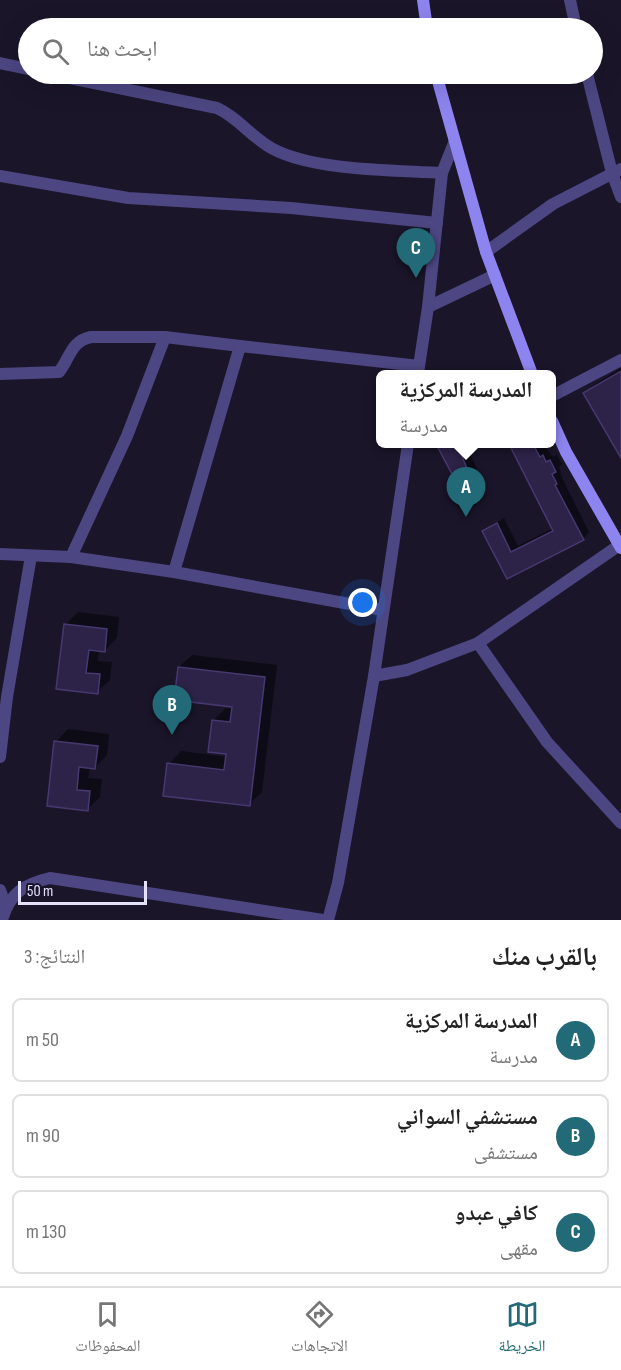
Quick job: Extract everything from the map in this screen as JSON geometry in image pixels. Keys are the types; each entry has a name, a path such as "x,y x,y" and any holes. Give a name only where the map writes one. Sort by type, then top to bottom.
{"main road":[{"path":"423,0 426,18"},
{"path":"439,84 486,252 530,370"},
{"path":"556,430 566,452 620,546"}],"street":[{"path":"570,0 574,18"},
{"path":"0,63 18,67"},
{"path":"99,84 217,108 230,114 257,140 275,150 307,160 347,166 442,174"},
{"path":"590,84 617,171 621,197"},
{"path":"0,374 59,372 67,362 73,346 82,339 108,336 165,337 419,370 429,307 442,174 454,143"},
{"path":"486,252 553,204 617,171"},
{"path":"0,176 128,198 280,207 437,223"},
{"path":"429,307 495,275"},
{"path":"71,557 127,436 165,337"},
{"path":"174,572 240,346"},
{"path":"556,394 621,360"},
{"path":"328,920 338,883 374,676 407,448"},
{"path":"374,676 407,670 478,643 620,546"},
{"path":"0,554 71,557 174,572 383,610"},
{"path":"0,757 3,697 31,556"},
{"path":"478,643 547,742 621,823"},
{"path":"2,920 6,906 18,892 31,882 50,878 323,920"},
{"path":"0,890 6,906"}],"building":[{"path":"621,371 621,458 583,393"},
{"path":"438,448 468,448 460,452 473,482 460,489"},
{"path":"511,448 535,448 540,457 543,455 546,462 550,460 556,472 552,474 557,484 555,485 584,540 507,579 482,531 497,523 511,552 553,531"},
{"path":"64,624 107,629 105,652 89,650 86,673 100,674 98,694 56,689"},
{"path":"178,667 265,677 250,806 163,796 167,763 224,770 226,754 208,752 212,720 230,722 232,707 174,700"},
{"path":"54,741 98,746 95,769 79,767 77,790 90,791 88,811 47,806"}],"place":[{"name":"كافي عبدو","path":"416,278"},
{"name":"المدرسة المركزية","path":"466,517"},
{"name":"مستشفي السواني","path":"172,735"}]}
